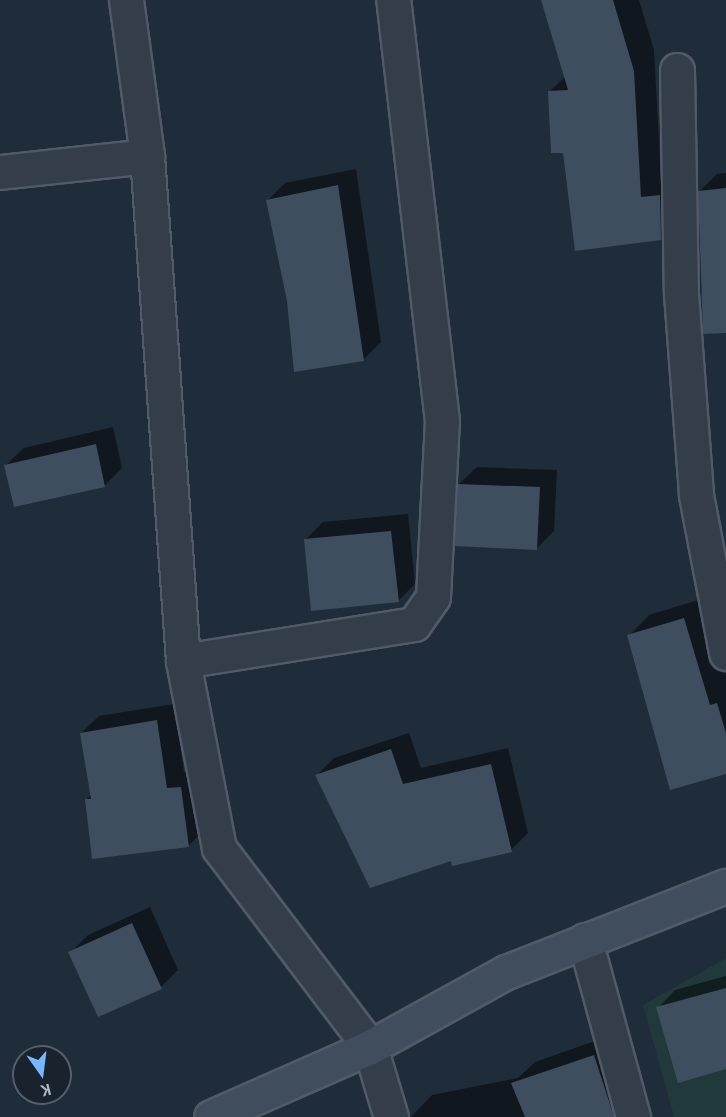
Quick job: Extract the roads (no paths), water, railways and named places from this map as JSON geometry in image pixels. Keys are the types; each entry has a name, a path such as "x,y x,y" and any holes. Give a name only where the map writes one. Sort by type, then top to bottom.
{"main road":[{"path":"212,1117 370,1047 506,972 726,886"}],"street":[{"path":"126,0 147,156 183,662 219,848 370,1047 391,1117"},
{"path":"183,662 414,624 433,597 442,421 393,0"},
{"path":"677,70 681,294 696,495 726,653"},
{"path":"0,172 147,156"},
{"path":"585,940 633,1117"}]}
